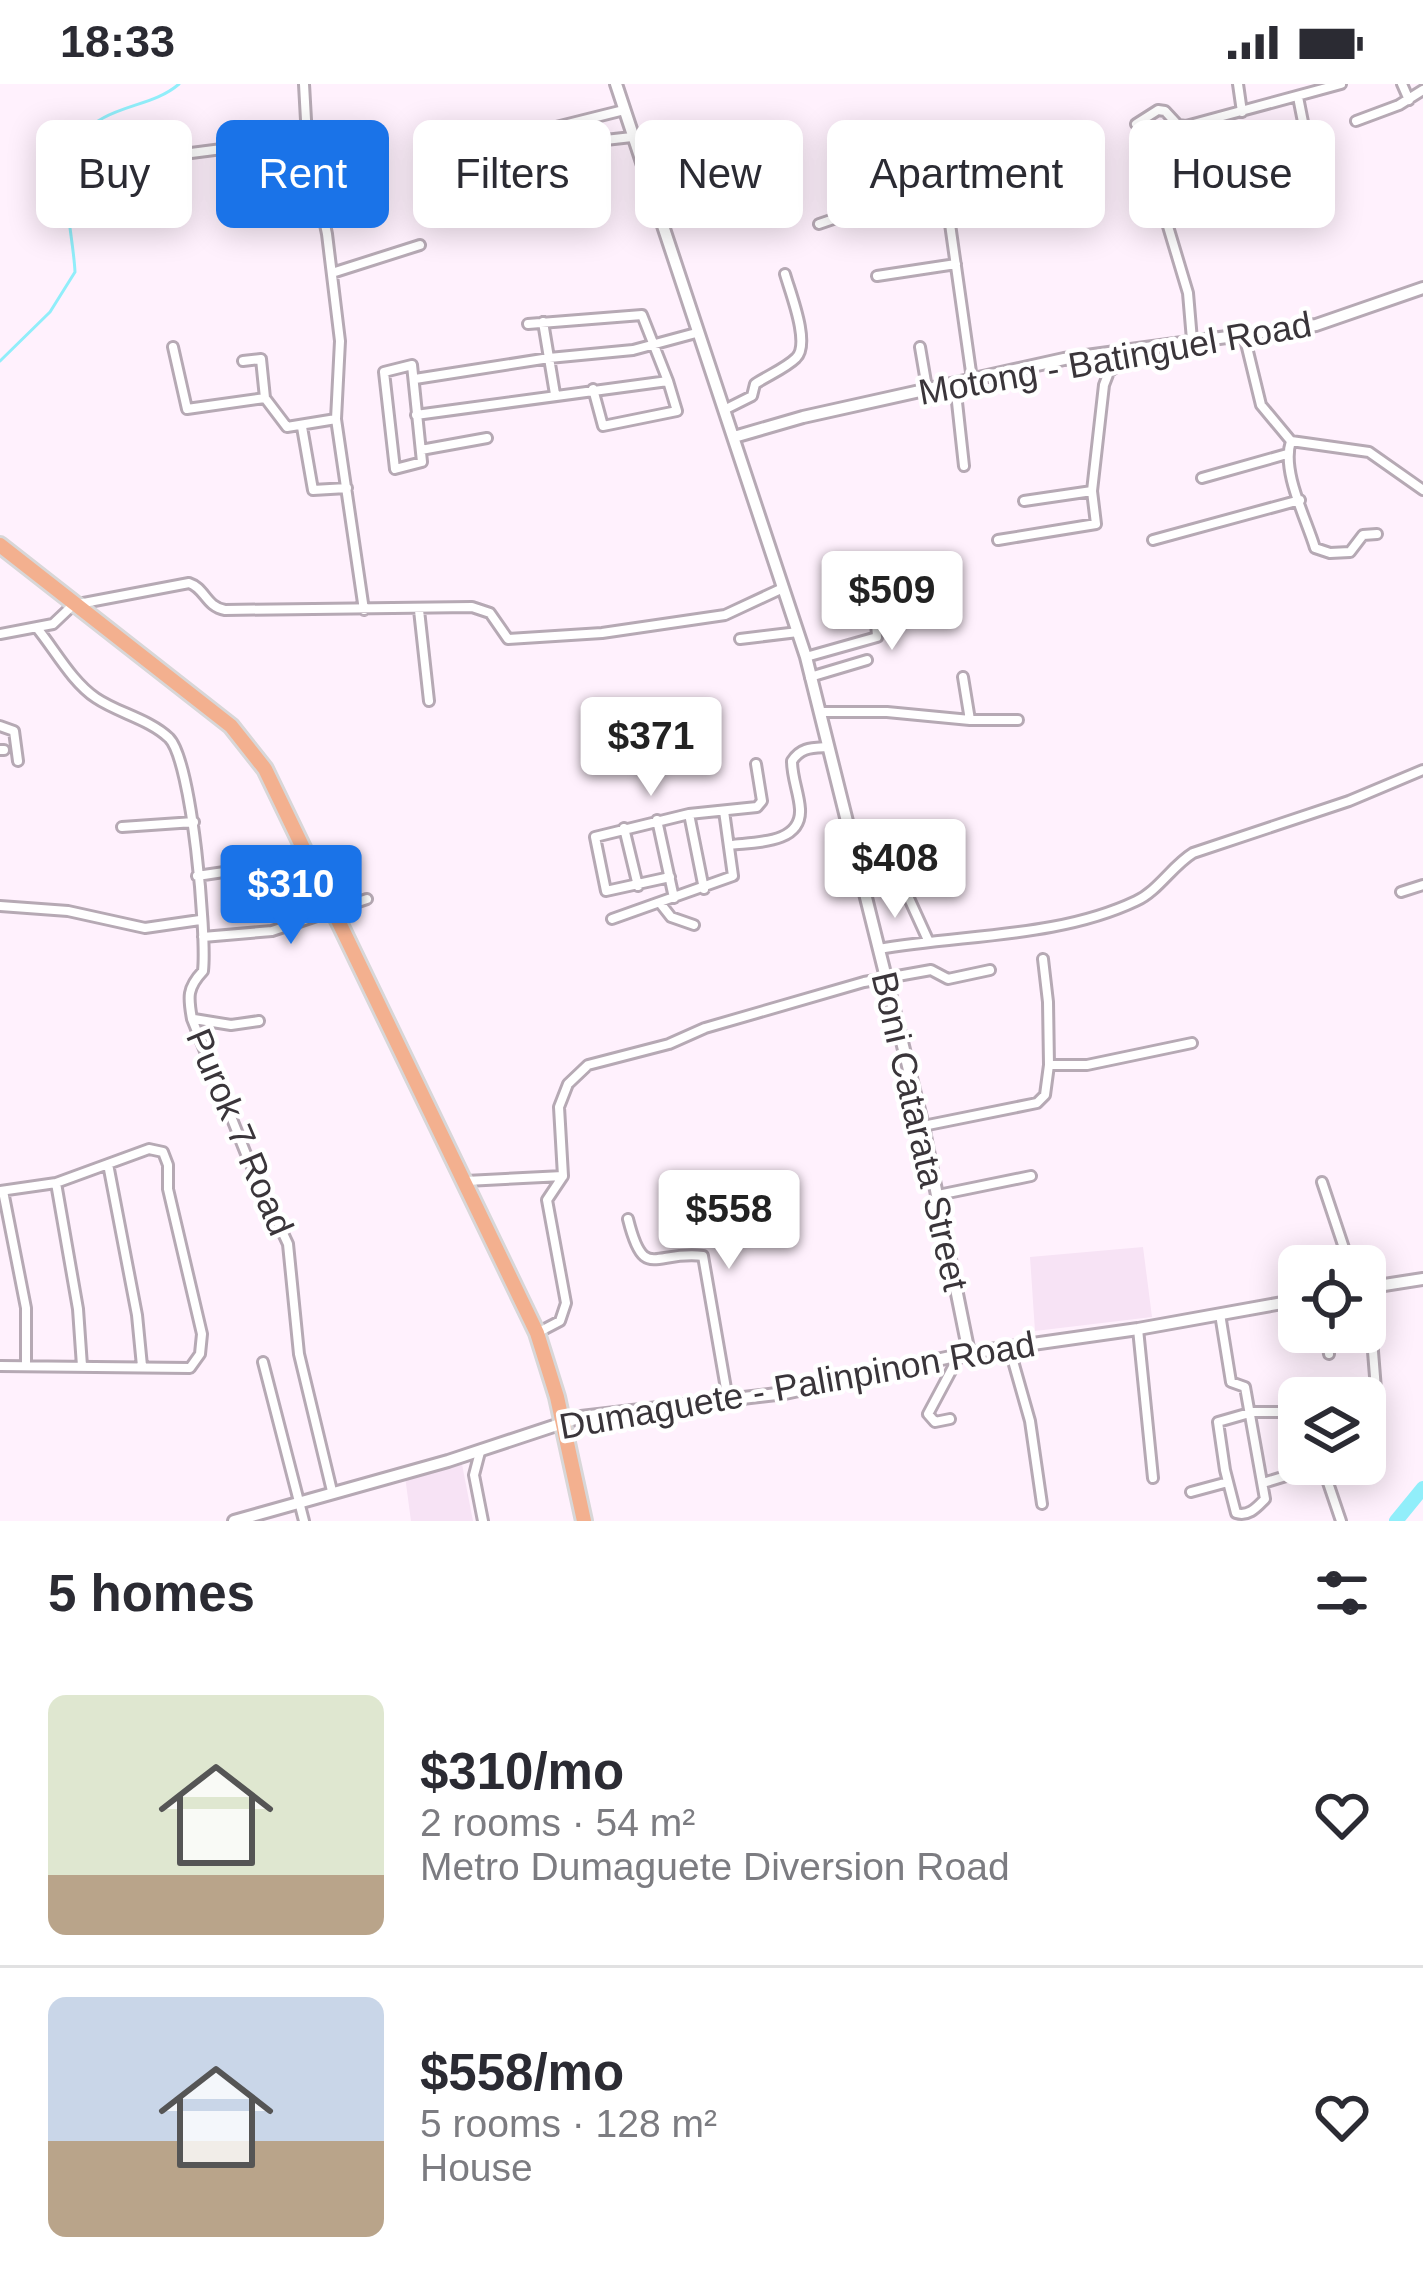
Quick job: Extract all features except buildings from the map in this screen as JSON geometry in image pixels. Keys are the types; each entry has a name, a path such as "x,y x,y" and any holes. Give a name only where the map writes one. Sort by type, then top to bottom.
{"highway":[{"path":"0,545 212,710 252,748 286,807 537,1333 563,1421 584,1521"}],"street":[{"path":"304,84 306,120"},
{"name":"Boni Catarata Street","path":"616,84 806,657 923,1126 964,1354"},
{"path":"1238,84 1242,112"},
{"path":"1210,120 1341,84"},
{"path":"1402,84 1408,100"},
{"path":"1356,121 1423,90"},
{"path":"1298,97 1303,120"},
{"path":"585,120 624,110"},
{"path":"1142,120 1158,110 1175,120"},
{"path":"611,139 632,137"},
{"path":"819,224 827,221"},
{"path":"324,228 340,341 336,419 364,610"},
{"path":"952,228 972,379"},
{"path":"1168,228 1188,293 1192,340"},
{"path":"332,273 420,245"},
{"path":"877,276 956,264"},
{"path":"724,410 752,396 755,384 799,355 801,333 785,274"},
{"name":"Motong - Batinguel Road","path":"734,437 802,416 955,382 1144,346 1337,320 1423,288"},
{"path":"528,324 638,313 645,319 677,411 603,426 592,389"},
{"path":"543,322 555,394"},
{"path":"415,379 655,346 695,333"},
{"path":"1244,335 1261,405 1291,441 1369,452 1423,490"},
{"path":"998,539 1096,524 1092,491 1108,372 1144,346"},
{"path":"173,347 187,409 265,398"},
{"path":"920,347 927,388"},
{"path":"243,361 260,359 265,398 284,425 302,427 336,419"},
{"path":"412,365 415,379 420,466 395,470 384,372 412,365"},
{"path":"416,415 668,381"},
{"path":"955,382 964,466"},
{"path":"302,427 313,490 347,488"},
{"path":"421,450 487,438"},
{"path":"1291,441 1288,453 1315,548 1350,552 1363,536 1377,534"},
{"path":"1202,478 1288,453"},
{"path":"1024,501 1092,491"},
{"path":"1153,540 1300,500"},
{"path":"806,657 877,637 874,593 878,566"},
{"path":"0,634 53,624 73,605 189,583 217,609 472,607 490,613 508,639 602,633 725,615 783,588"},
{"path":"419,610 429,701"},
{"name":"Purok 7 Road","path":"37,628 97,699 169,738 179,752 194,823 203,937 203,971 190,985 188,997 247,1154 288,1244 299,1354 332,1491"},
{"path":"740,639 798,632"},
{"path":"809,677 867,660"},
{"path":"962,677 970,720"},
{"path":"818,712 1018,720"},
{"path":"0,726 14,731 18,761"},
{"path":"730,845 791,832 799,821 800,807 792,761 808,748 828,747"},
{"path":"670,878 609,892 595,838 657,820 761,806 756,764"},
{"path":"878,949 1058,927 1140,900 1193,853 1348,801 1423,770"},
{"path":"612,919 733,876 724,811"},
{"path":"689,814 704,889"},
{"path":"657,820 674,898"},
{"path":"122,827 194,823"},
{"path":"624,828 638,886"},
{"path":"196,876 258,867"},
{"path":"902,883 928,940"},
{"path":"1402,892 1423,885"},
{"path":"203,937 272,931 367,899"},
{"path":"660,904 671,917 694,925"},
{"path":"0,906 68,911 145,928 200,920"},
{"path":"923,1126 1037,1103 1045,1095 1048,1002 1043,959"},
{"path":"537,1333 560,1321 566,1303 548,1200 562,1176 559,1107 568,1084 588,1065 886,977 931,970 948,980 990,970"},
{"path":"193,1019 231,1025 259,1021"},
{"path":"1048,1065 1087,1065 1192,1043"},
{"path":"0,1366 190,1368 200,1354 202,1334 168,1189 167,1156 157,1149 56,1183 1,1191 26,1308 26,1364"},
{"path":"108,1164 142,1366"},
{"path":"938,1195 1031,1175"},
{"path":"465,1181 562,1176"},
{"path":"1322,1182 1343,1245"},
{"path":"56,1183 78,1310 82,1366"},
{"path":"628,1219 636,1252 644,1258 684,1253 703,1256 728,1400"},
{"path":"1386,1285 1423,1279"},
{"name":"Dumaguete - Palinpinon Road","path":"234,1521 480,1450 563,1421 785,1393 964,1354 1278,1304"},
{"path":"1220,1314 1231,1382 1245,1387 1252,1412 1265,1499 1251,1512 1236,1513 1218,1422 1252,1412 1278,1412"},
{"path":"1138,1329 1153,1478"},
{"path":"1009,1347 1030,1421 1042,1504"},
{"path":"950,1419 935,1422 928,1414 964,1354"},
{"path":"262,1362 304,1521"},
{"path":"480,1450 474,1475 483,1521"},
{"path":"1263,1483 1278,1479"},
{"path":"1191,1492 1228,1482"},
{"path":"1330,1485 1341,1521"}],"shaded area":[{"path":"1143,1247 1152,1317 1035,1331 1030,1257"},
{"path":"461,1459 473,1521 411,1521 405,1476"}],"waterway":[{"path":"0,361 50,312 75,272 67,188 74,148 85,131 103,118 179,84"},
{"path":"1396,1521 1423,1488"}]}
